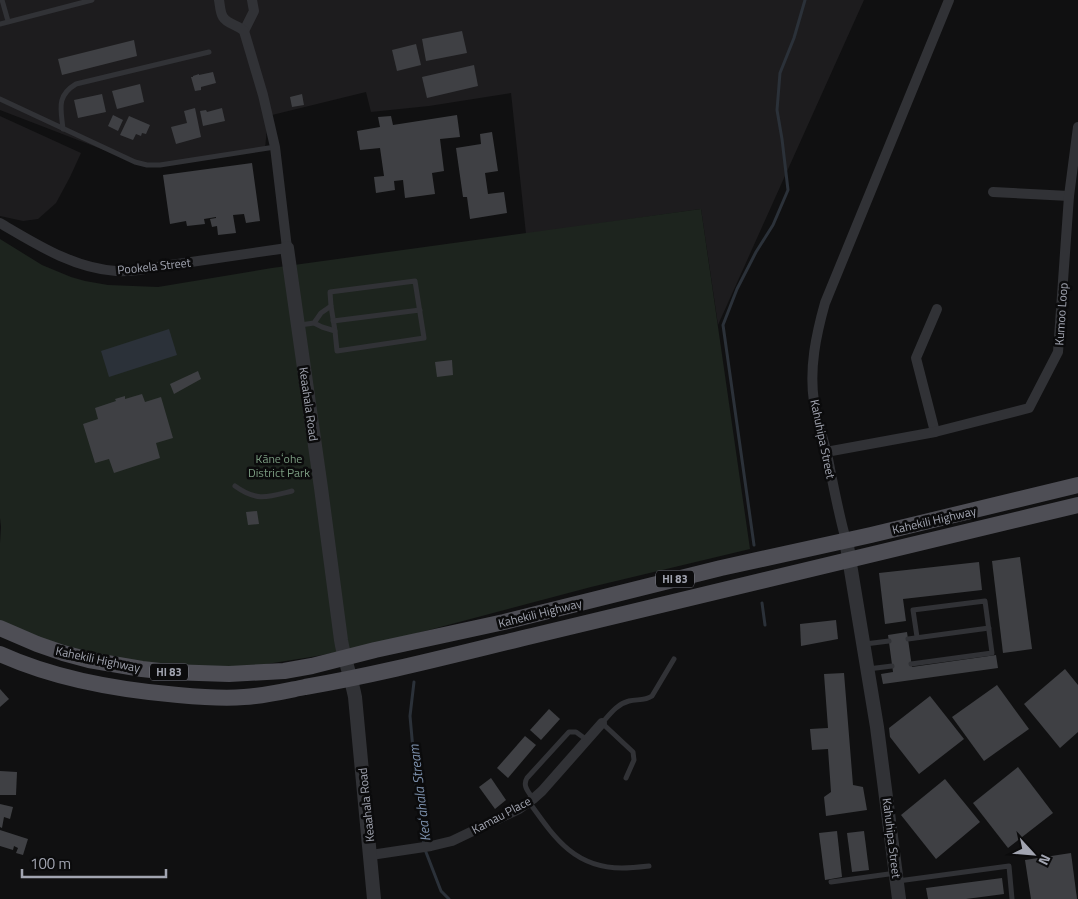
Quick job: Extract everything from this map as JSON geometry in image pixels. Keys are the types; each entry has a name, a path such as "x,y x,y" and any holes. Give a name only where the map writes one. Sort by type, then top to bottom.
{"main road":[{"name":"Kahekili Highway","path":"0,628 63,653 142,670 229,674 284,671 514,619 721,568 1078,485"},
{"name":"Kahekili Highway","path":"0,654 51,672 98,684 158,694 198,697 267,695 351,679 1078,505"}],"street":[{"path":"219,0 224,19 244,31 254,11 252,0"},
{"name":"Kahuhipa Street","path":"899,899 877,727 850,561 814,402 814,350 825,303 949,0"},
{"name":"Keaahala Road","path":"244,31 263,95 275,147 287,248 344,658 355,697 374,899"},
{"name":"Kumoo Loop","path":"826,452 935,432 1030,408 1058,352 1069,196 1078,126"},
{"path":"993,192 1069,196"},
{"name":"Pookela Street","path":"0,222 55,254 90,266 116,271 128,271 287,248"},
{"path":"935,432 916,358 937,310"},
{"name":"Kamau Place","path":"371,855 431,846 458,838 519,809 546,787 602,724"}],"lane":[{"path":"2,0 8,21"},
{"path":"0,24 92,0"},
{"path":"63,128 61,100 64,94 76,84 209,52"},
{"path":"0,99 135,162 147,165 160,166 275,147"},
{"path":"415,281 424,338 337,351 331,306 330,292 415,281"},
{"path":"314,323 321,313 331,306"},
{"path":"334,320 420,310"},
{"path":"298,325 314,323 335,331"},
{"path":"235,486 244,493 254,497 269,497 292,491"},
{"path":"911,664 992,653 985,601 913,610 917,638"},
{"path":"908,638 989,628"},
{"path":"863,644 889,641"},
{"path":"626,778 634,760 634,752 602,724 615,708 623,703 646,699 652,696 674,659"},
{"path":"867,669 892,666"},
{"path":"587,740 573,731 562,740 525,781 525,787 531,801 557,840 582,859 613,868 649,866"},
{"path":"831,882 1009,866 1012,899"}],"shaded area":[{"path":"0,0 864,0 718,325 701,209 526,234 511,93 429,106 371,112 366,92 268,116 265,149 160,165 135,162 0,110"},
{"path":"0,116 81,153 56,203 38,219 23,221 0,216"},
{"path":"169,329 177,355 109,377 101,351"}],"green space":[{"name":"Kāneʻohe District Park","path":"701,209 750,549 591,587 365,647 247,667 176,670 95,657 0,623 0,239 42,265 71,277 108,285 158,287 272,268"}],"building":[{"path":"462,31 467,53 426,61 422,39"},
{"path":"134,40 137,56 62,75 58,59"},
{"path":"416,44 421,65 397,71 392,50"},
{"path":"474,65 478,86 427,98 422,77"},
{"path":"213,72 216,83 201,87 201,90 195,91 191,77"},
{"path":"140,84 144,102 117,109 112,91"},
{"path":"102,94 106,112 78,118 74,100"},
{"path":"302,94 304,105 292,107 290,97"},
{"path":"195,108 201,137 176,144 171,127 187,123 184,111"},
{"path":"222,108 225,121 203,126 200,111 206,110 207,112"},
{"path":"113,115 123,120 118,131 108,126"},
{"path":"457,115 460,137 440,139 444,171 432,173 435,194 405,198 403,180 394,181 395,190 376,193 374,177 384,176 380,148 360,150 357,131 380,127 378,117 391,116 393,125"},
{"path":"129,116 150,125 146,134 142,133 141,136 136,134 133,140 120,135"},
{"path":"492,132 498,171 485,173 488,194 504,192 507,213 470,219 467,197 463,197 456,148 481,144 480,134"},
{"path":"252,163 260,221 246,223 244,214 233,215 236,233 218,235 217,226 212,227 210,219 216,217 204,219 205,224 187,226 186,221 170,224 163,175"},
{"path":"452,360 453,375 437,377 435,362"},
{"path":"198,371 201,379 174,394 170,384"},
{"path":"142,394 145,402 161,397 173,438 156,443 160,458 114,473 109,459 95,463 83,424 98,419 95,408 125,396 125,399"},
{"path":"257,511 259,524 248,525 246,512"},
{"path":"1020,557 1032,649 1003,653 992,561"},
{"path":"979,562 982,590 903,599 906,621 885,624 879,573"},
{"path":"836,620 838,639 801,646 800,624"},
{"path":"907,632 912,667 996,655 998,668 883,684 881,674 893,672 888,635"},
{"path":"1065,669 1078,685 1078,732 1060,748 1024,704"},
{"path":"844,673 853,785 863,787 867,810 826,816 824,797 831,792 828,749 812,750 810,729 828,728 824,674"},
{"path":"997,685 1029,729 984,761 952,717"},
{"path":"0,689 9,699 0,707"},
{"path":"930,696 964,739 919,774 890,737 889,728"},
{"path":"549,709 560,719 541,740 530,730"},
{"path":"525,736 536,745 508,778 497,768"},
{"path":"1018,767 1053,813 1008,848 973,803"},
{"path":"0,771 17,772 16,795 0,795"},
{"path":"491,778 506,800 495,809 479,787"},
{"path":"945,779 980,822 936,859 901,815"},
{"path":"0,804 13,807 10,819 4,817 2,828 0,827"},
{"path":"0,830 28,839 23,855 16,853 18,848 14,846 13,850 0,846"},
{"path":"837,831 842,877 825,880 819,833"},
{"path":"864,831 869,870 852,872 847,833"},
{"path":"1071,853 1077,899 1031,899 1025,860"},
{"path":"1002,878 1004,894 966,899 928,899 926,888"}],"waterway":[{"path":"754,545 723,325 737,289 756,252 773,225 788,190 777,110 780,73 794,38 805,0"},
{"path":"762,603 765,625"},
{"name":"Keaʻahala Stream","path":"414,682 410,716 424,847 441,891 449,899"}]}
